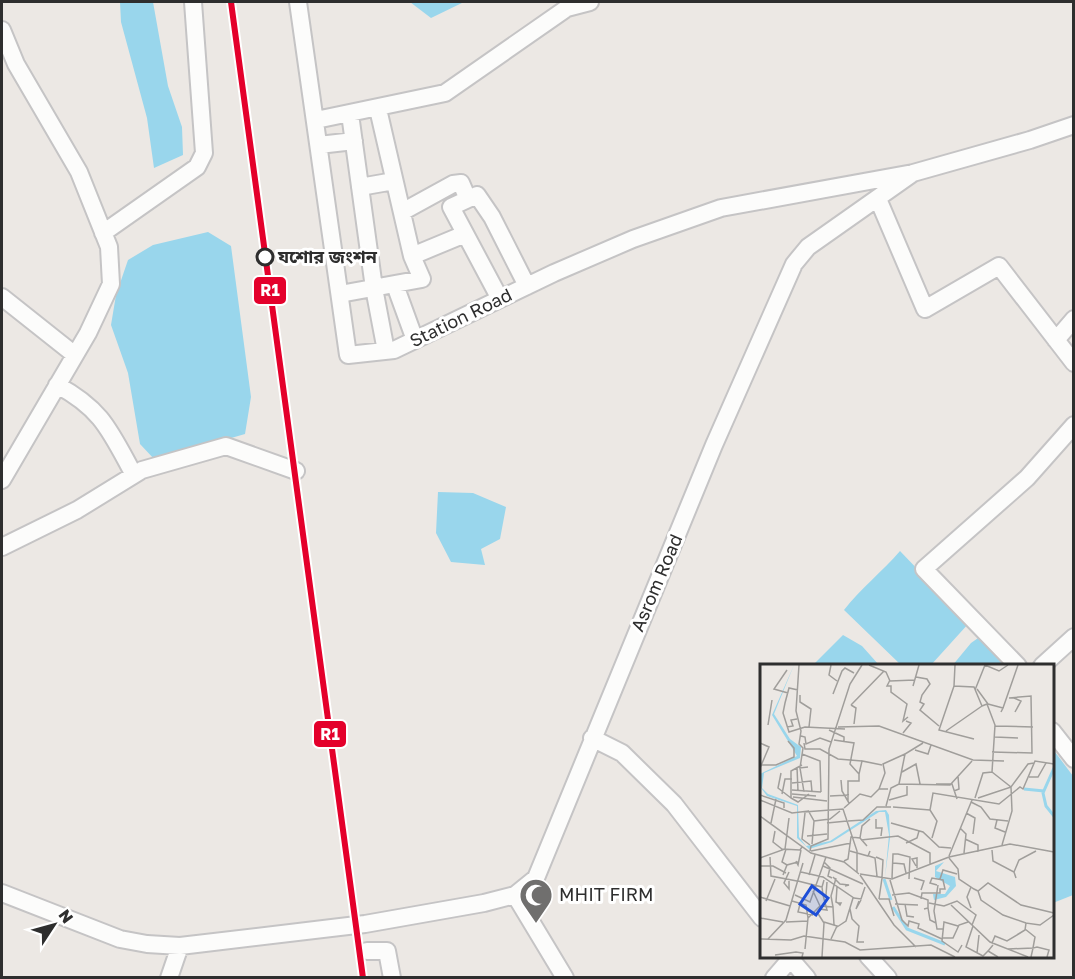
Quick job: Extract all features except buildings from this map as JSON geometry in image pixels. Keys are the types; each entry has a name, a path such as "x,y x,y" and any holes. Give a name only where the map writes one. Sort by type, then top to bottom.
{"street":[{"path":"103,233 197,167 204,153 193,2"},
{"name":"Station Road","path":"298,2 348,355 394,350 527,286 633,239 721,208 913,173 1030,141 1074,125"},
{"path":"316,120 378,109 445,93 567,8 590,2"},
{"path":"2,30 16,63 79,172 109,247 111,284 75,355 2,480"},
{"path":"340,294 422,279 412,256 378,109"},
{"path":"350,114 374,288 386,351"},
{"path":"319,145 354,141"},
{"name":"Asrom Road","path":"2,893 120,939 147,944 180,946 365,924 484,903 515,895 536,878 592,738 786,279 808,247 913,173"},
{"path":"360,187 394,181"},
{"path":"402,212 453,184 461,183 467,198"},
{"path":"500,299 451,207 467,198 477,195 492,217 527,286"},
{"path":"878,199 925,309 999,266 1074,363"},
{"path":"412,256 465,234"},
{"path":"395,285 415,340"},
{"path":"2,297 75,355"},
{"path":"1056,340 1074,319"},
{"path":"57,385 83,399 94,409 104,422 134,475"},
{"path":"1016,664 924,569 1027,478 1074,425"},
{"path":"2,547 77,510 142,470 226,446 296,471"},
{"path":"1044,664 1074,637"},
{"path":"1054,732 1074,759"},
{"path":"592,738 622,753 674,804 760,915"},
{"path":"515,895 565,978"},
{"path":"169,978 180,946"},
{"path":"367,951 387,951 392,978"},
{"path":"774,978 790,958 807,978"},
{"path":"869,958 888,978"}],"water":[{"path":"120,2 153,2 168,86 182,127 183,155 154,168 147,118 121,22"},
{"path":"410,2 464,2 431,18"},
{"path":"208,232 231,246 251,397 245,434 155,460 140,444 128,373 111,325 116,295 128,260 153,245"},
{"path":"438,492 473,493 506,507 500,539 481,549 485,565 451,562 436,533"},
{"path":"900,551 969,623 932,664 900,664 844,610"},
{"path":"843,635 862,646 878,664 814,664"},
{"path":"981,636 1006,664 954,664 971,643"},
{"path":"1054,751 1073,776 1073,895 1054,903"}],"transit line":[{"name":"R1","path":"231,2 363,978"}],"place":[{"name":"যশোর জংশন","path":"265,257"},
{"name":"MHIT FIRM","path":"536,924"}]}
